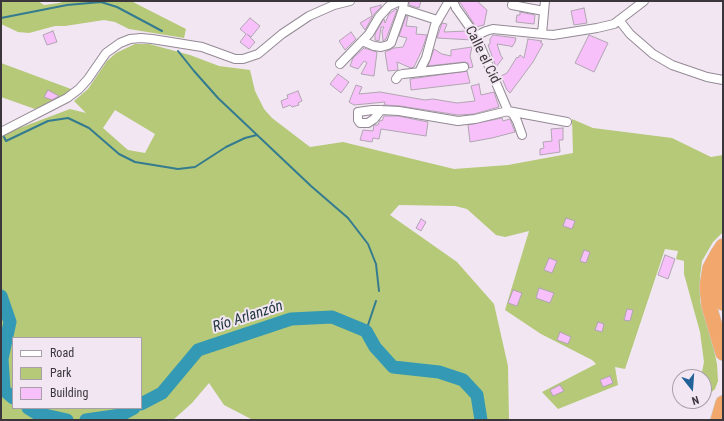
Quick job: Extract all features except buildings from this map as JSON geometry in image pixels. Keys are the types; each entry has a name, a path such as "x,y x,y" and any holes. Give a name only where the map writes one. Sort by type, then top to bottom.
{"highway":[{"path":"723,246 710,268 707,287 709,306 723,353"},
{"path":"723,267 720,280 723,303"},
{"path":"718,420 723,403"}],"street":[{"path":"1,132 67,98 79,89 88,79 106,53 120,43 130,39 141,38 202,47 235,59 244,59 258,54 282,34 309,16 334,5 350,1"},
{"path":"419,72 426,58 437,20 449,1"},
{"name":"Calle el Cid","path":"453,1 456,8 476,36 508,111 513,114 522,135"},
{"path":"542,34 545,1"},
{"path":"476,36 493,29 553,35 590,30 614,24 644,1"},
{"path":"340,64 362,41 389,6 402,4 437,20"},
{"path":"362,41 374,46 388,45 392,40 402,4"},
{"path":"512,4 544,10"},
{"path":"619,20 630,34 653,54 672,65 708,77 723,80"},
{"path":"396,79 399,75 403,74 464,67"},
{"path":"381,110 400,111 458,121 475,119 508,111 567,122"}],"green space":[{"path":"1,1 38,1 44,5 66,1 131,1 186,29 184,38 129,29 115,22 104,20 65,26 55,26 29,33 18,32 1,24"},
{"path":"135,44 149,44 190,55 219,66 250,70 255,91 264,109 272,118 310,147 343,142 454,169 508,165 573,153 572,119 593,128 672,138 711,157 723,155 723,232 713,242 702,261 700,277 700,301 711,336 717,364 718,381 715,389 712,392 712,369 703,369 704,362 700,332 684,274 684,261 676,259 678,251 665,249 625,369 615,367 618,385 558,409 542,392 596,364 592,360 541,334 505,310 529,231 505,237 496,235 467,209 455,206 399,205 390,215 457,262 494,304 508,366 509,420 253,420 224,405 209,383 192,403 173,420 1,420 1,137 9,132 70,109 86,113 74,101 88,89 107,61 116,53","holes":["115,110 155,134 145,153 128,150 103,128"]},
{"path":"1,63 71,89 59,99 35,109 1,97"}],"waterway":[{"path":"1,18 67,5 101,2 117,7 162,31"},
{"path":"178,51 218,98 311,186 348,218 368,244 376,264 379,291"},
{"path":"4,137 6,141 48,121 68,118 89,128 119,154 135,162 178,169 195,167 226,147 245,138 257,135"},
{"name":"Río Arlanzón","path":"1,296 10,322 2,359 4,390 12,397"},
{"path":"366,331 376,301"},
{"name":"Río Arlanzón","path":"142,403 162,393 198,350 291,319 332,317 366,331 375,347 393,367 439,372 463,380 477,395 481,420"},
{"name":"Río Arlanzón","path":"30,409 36,413 67,420"},
{"name":"Río Arlanzón","path":"86,420 121,415 132,409"}]}
